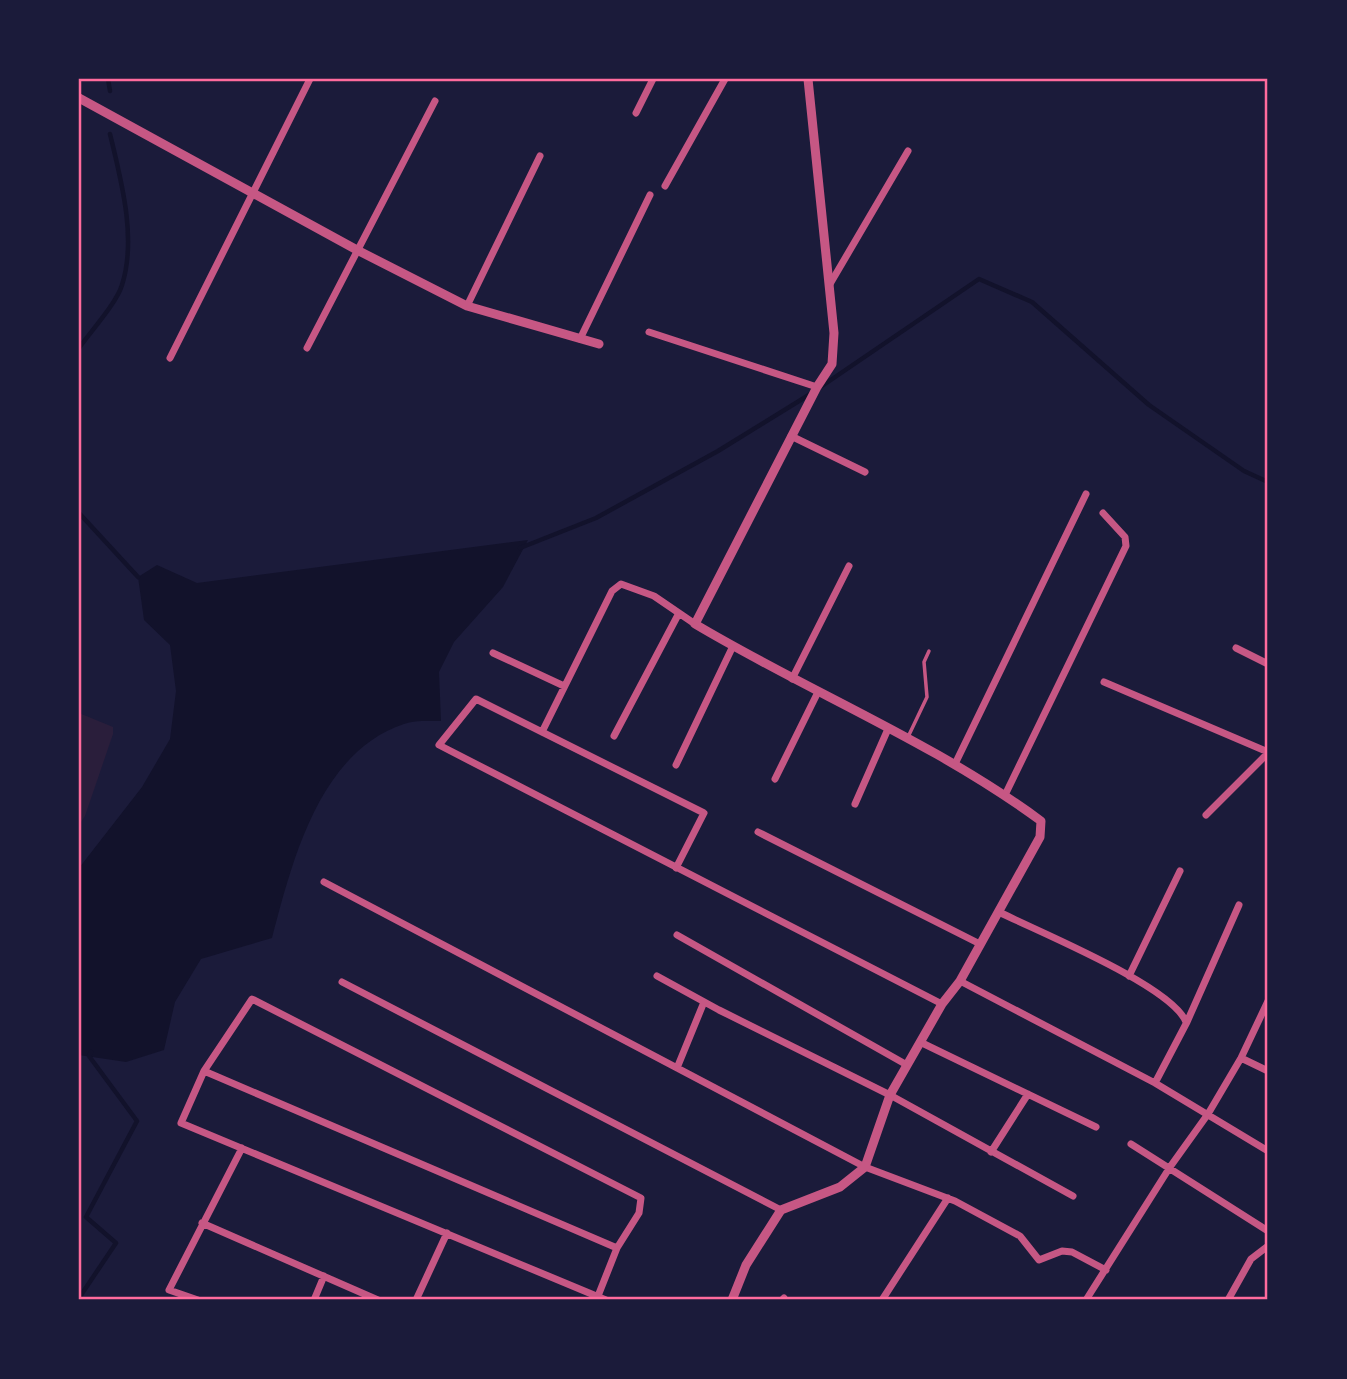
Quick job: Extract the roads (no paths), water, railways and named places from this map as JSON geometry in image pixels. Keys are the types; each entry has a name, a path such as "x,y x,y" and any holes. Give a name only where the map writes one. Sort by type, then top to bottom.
{"street":[{"path":"170,358 310,79"},
{"path":"636,113 653,79"},
{"path":"665,186 725,79"},
{"path":"695,624 791,436 832,364 830,284 808,79"},
{"path":"79,98 251,194 467,306 600,344"},
{"path":"307,348 435,101"},
{"path":"830,284 908,151"},
{"path":"467,306 540,156"},
{"path":"580,339 650,195"},
{"path":"649,332 817,387"},
{"path":"791,436 865,472"},
{"path":"956,764 1086,494"},
{"path":"1005,795 1126,546 1125,537 1103,513"},
{"path":"792,679 849,566"},
{"path":"542,732 612,591 621,584 654,596 695,624 792,679 956,764 1041,821 1040,837 999,912 890,1095 865,1167 840,1187 781,1210 746,1265 732,1300"},
{"path":"614,736 680,613"},
{"path":"676,765 733,646"},
{"path":"1236,648 1268,664"},
{"path":"494,653 564,686"},
{"path":"1104,682 1268,752 1206,815"},
{"path":"775,779 818,692"},
{"path":"676,868 704,813 476,699 439,745 676,868 942,1004"},
{"path":"855,804 888,729"},
{"path":"758,832 980,944"},
{"path":"1129,976 1180,871"},
{"path":"324,882 865,1167 948,1198 1020,1236 1039,1260 1062,1251 1072,1252 1106,1270"},
{"path":"1155,1083 1239,905"},
{"path":"999,912 1129,976 1169,1000 1183,1013 1186,1022"},
{"path":"677,935 907,1065"},
{"path":"657,976 890,1095 1073,1196"},
{"path":"960,981 1155,1083 1268,1151"},
{"path":"342,982 781,1210"},
{"path":"598,1296 617,1248 639,1213 641,1198 252,999 204,1071 181,1123 606,1300"},
{"path":"1086,1300 1170,1167 1208,1114 1241,1058 1268,1001"},
{"path":"677,1068 704,1002"},
{"path":"920,1042 1096,1127"},
{"path":"1241,1058 1268,1071"},
{"path":"204,1071 617,1248"},
{"path":"991,1152 1028,1094"},
{"path":"1131,1144 1268,1231"},
{"path":"198,1300 169,1290 242,1148"},
{"path":"882,1300 948,1198"},
{"path":"202,1223 379,1300"},
{"path":"416,1300 447,1233"},
{"path":"1228,1300 1251,1259 1268,1246"},
{"path":"314,1300 324,1276"}],"lane":[{"path":"907,738 928,697 924,662 929,651"}],"waterway":[{"path":"108,79 110,91"},
{"path":"79,348 114,300 122,285 126,267 126,209 110,134"},
{"path":"819,388 979,279 1032,302 1149,405 1244,471 1268,482"},
{"path":"520,548 596,518 718,451 812,393"},
{"path":"79,513 138,577"},
{"path":"79,1298 116,1243 86,1217 137,1121 89,1056 91,1052"}]}
